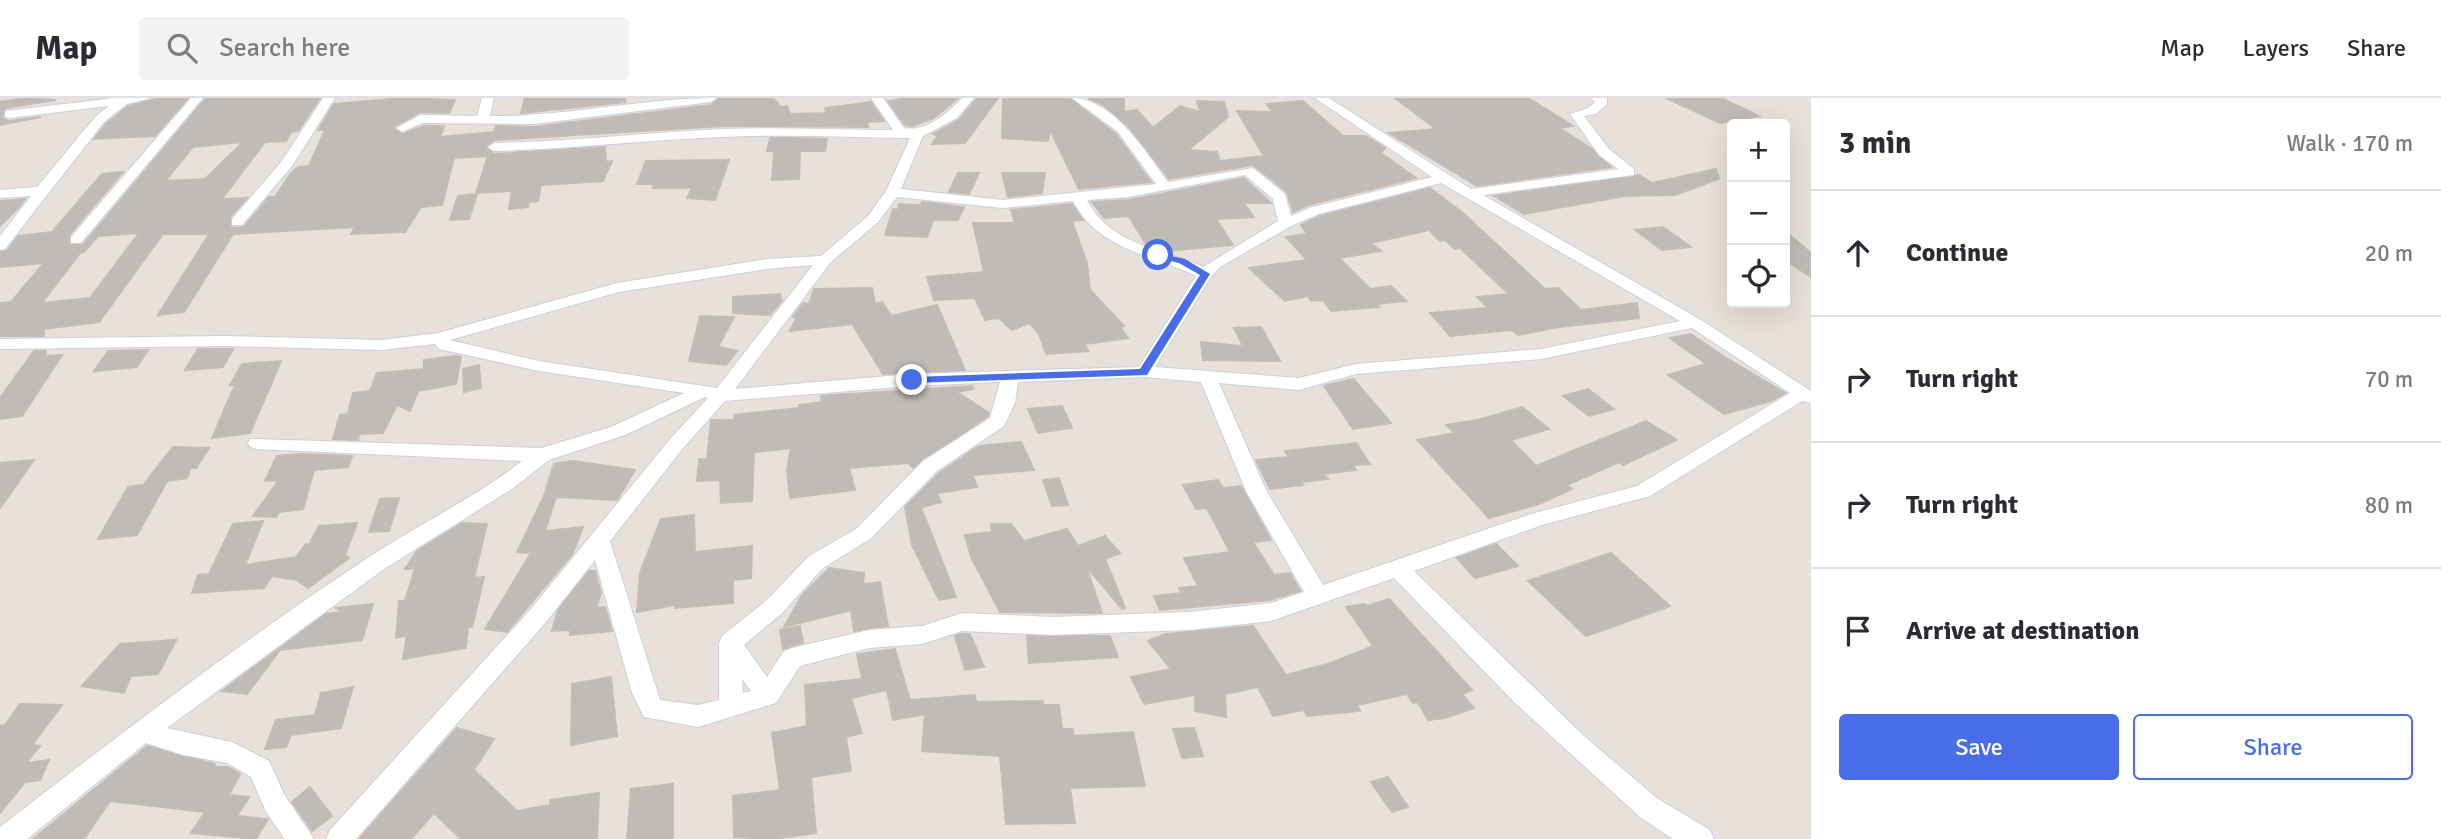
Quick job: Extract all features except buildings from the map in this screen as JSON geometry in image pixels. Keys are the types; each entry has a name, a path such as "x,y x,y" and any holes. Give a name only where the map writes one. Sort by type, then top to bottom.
{"street":[{"path":"9,114 145,98"},
{"path":"76,240 197,98"},
{"path":"236,222 282,173 315,126 329,98"},
{"path":"483,118 488,98"},
{"path":"402,128 420,119 483,118 534,121 711,98"},
{"path":"877,98 900,131 923,135 953,115 968,98"},
{"path":"1078,98 1122,129 1165,187"},
{"path":"600,542 644,693 653,710 698,716 768,696 792,658 869,639 922,635 962,622 1053,626 1189,621 1271,612 1396,566 1538,519 1643,491 1807,395 1695,323 1443,178 1321,98"},
{"path":"1469,193 1629,172 1604,152 1576,114 1592,111 1603,101 1597,98"},
{"path":"0,246 40,191 100,119 126,100"},
{"path":"494,147 580,145 611,139 726,133 918,134"},
{"path":"339,839 538,616 600,542 712,393 825,260 873,219 893,192 918,134"},
{"path":"893,192 1003,204 1165,187 1248,171 1280,198 1286,223"},
{"path":"1144,372 1205,274 1242,247 1286,223 1338,204 1443,178"},
{"path":"0,194 40,191"},
{"path":"1078,196 1095,224 1138,251 1182,261 1205,274"},
{"path":"0,344 223,341 381,345 439,338 617,288 767,264 825,260"},
{"path":"439,338 445,345 538,366 712,393 912,380 1144,372 1299,384 1356,369 1541,354 1695,323"},
{"path":"730,643 774,607 816,562 863,534 930,466 998,422 1006,403 1010,376"},
{"path":"1208,377 1256,491 1317,595"},
{"path":"257,443 542,455 618,431 712,393"},
{"path":"6,839 143,731 377,563 505,484 542,455"},
{"path":"1396,566 1518,694 1567,738 1650,809 1685,833 1701,839"},
{"path":"730,643 768,696"},
{"path":"730,643 731,708"},
{"path":"143,731 183,744 232,753 260,769 275,803 301,839"}],"route":[{"path":"912,380 1144,372 1205,274 1182,261 1158,255"}]}
